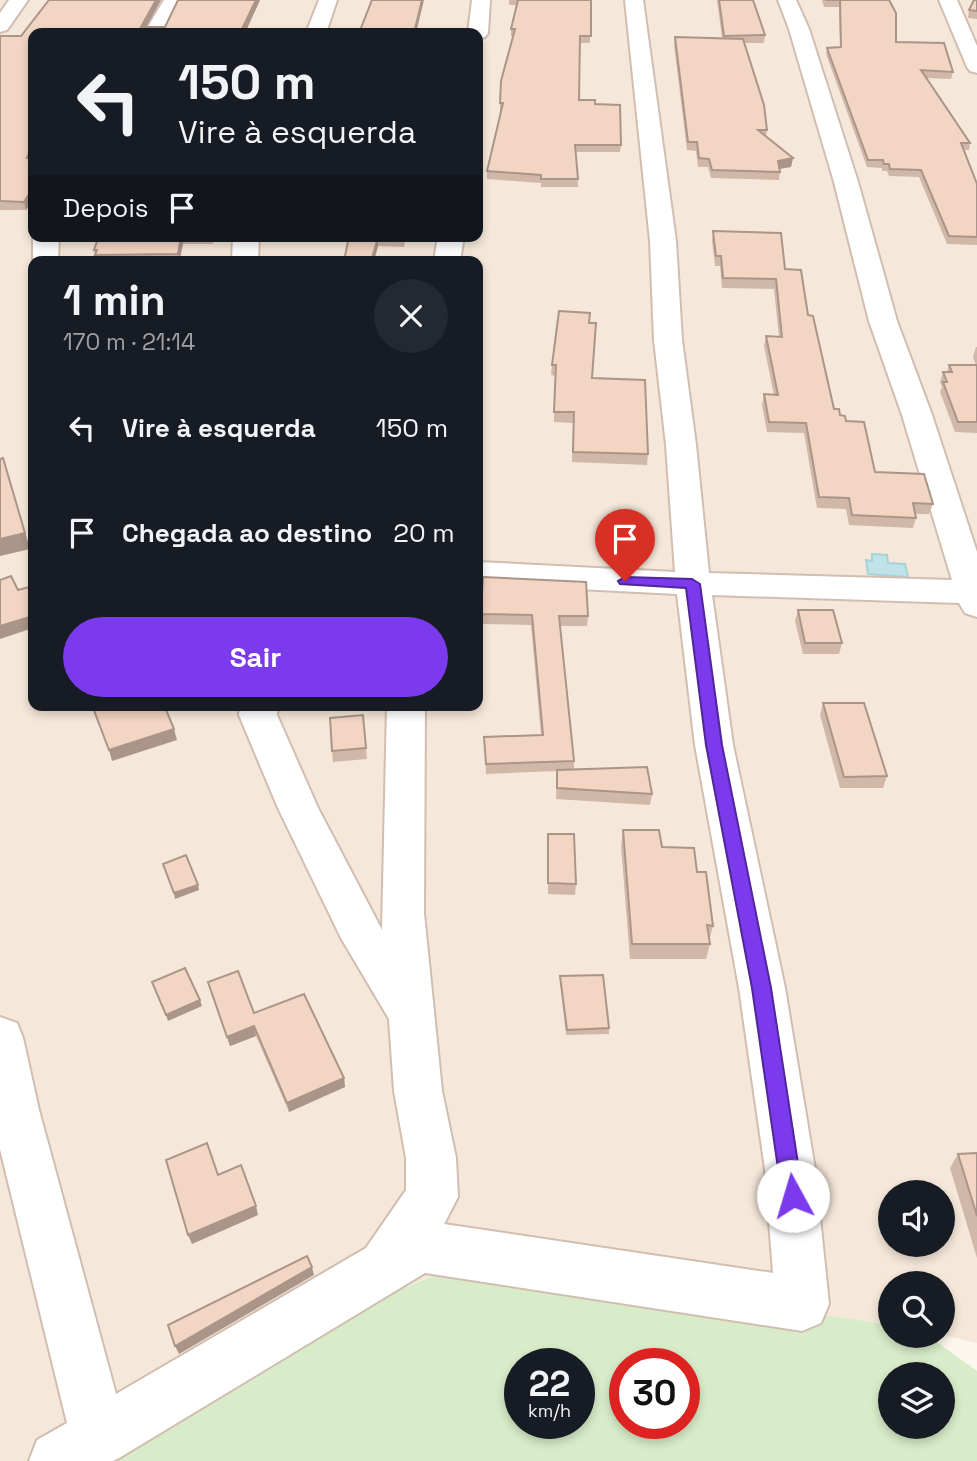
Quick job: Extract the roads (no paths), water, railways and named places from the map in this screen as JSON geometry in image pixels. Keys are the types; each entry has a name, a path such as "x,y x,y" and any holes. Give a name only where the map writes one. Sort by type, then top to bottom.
{"street":[{"path":"0,26 19,0"},
{"path":"157,28 173,0"},
{"path":"318,28 328,0"},
{"path":"478,28 481,0"},
{"path":"0,1038 78,1450 420,1246 802,1304 790,1170 762,988 714,745 692,584 681,445 668,340 663,241 634,0"},
{"path":"483,573 975,596 917,415 883,321 846,182 799,29 786,0"},
{"path":"948,0 977,66"},
{"path":"258,711 298,808 363,938 412,1015"},
{"path":"384,1267 432,1197 431,1158 418,1091 402,913 406,711"}],"water":[{"path":"872,554 887,555 888,563 905,564 908,577 868,574 866,560 872,561"}]}
